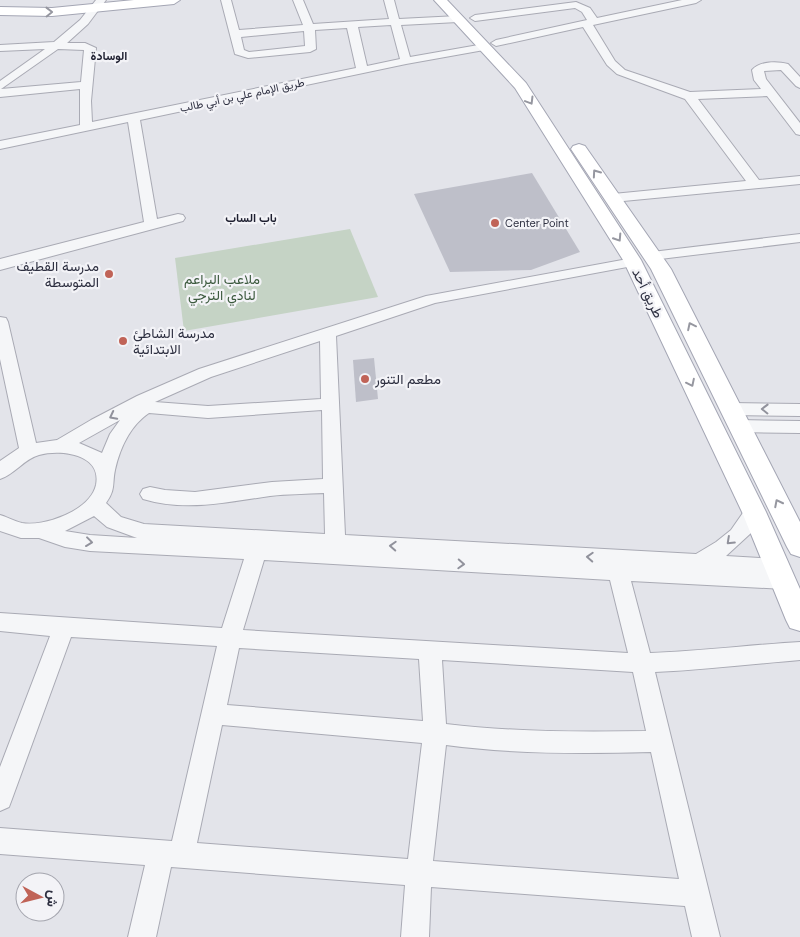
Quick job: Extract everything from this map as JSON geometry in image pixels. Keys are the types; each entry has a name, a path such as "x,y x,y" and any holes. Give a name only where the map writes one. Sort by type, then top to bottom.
{"main road":[{"path":"0,11 52,12 99,4 174,0"},
{"name":"طريق أحد","path":"440,0 463,12 521,86 633,262 754,512 800,620"},
{"name":"طريق أحد","path":"490,45 536,84 652,256 685,314 800,547"}],"street":[{"path":"226,0 239,52 243,54 302,52 310,49 309,28 298,0"},
{"path":"389,0 397,22 406,61"},
{"name":"طريق الإمام علي بن أبي طالب","path":"0,145 490,45 696,0"},
{"path":"0,86 55,46 99,4"},
{"path":"235,34 397,22 463,12 576,5 586,10 590,23 611,63 621,72 689,96 770,92"},
{"path":"352,24 362,70"},
{"path":"0,48 55,46 90,48 86,85 86,128"},
{"path":"800,84 784,66 763,67 758,70 760,80 800,132"},
{"path":"0,93 86,85"},
{"path":"689,96 754,184"},
{"path":"134,118 151,224"},
{"path":"614,198 800,180"},
{"path":"0,265 178,218"},
{"path":"652,256 800,238"},
{"path":"61,446 97,424 143,400 204,373 432,299 633,262"},
{"path":"0,322 29,451"},
{"path":"328,333 336,543"},
{"path":"0,522 10,528 27,531 42,530 72,521 94,504 104,489 105,472 114,440 137,412 204,373"},
{"path":"145,407 208,412 330,404"},
{"path":"731,409 800,410"},
{"path":"739,426 800,427"},
{"path":"0,472 12,461 29,451 61,446 76,448 94,456 105,472"},
{"path":"150,494 165,499 209,497 275,489 333,485"},
{"path":"94,504 114,522 143,532 698,563 781,574"},
{"path":"698,563 717,553 731,541 748,523 754,512"},
{"path":"42,530 65,539 90,543 618,572 781,574"},
{"path":"142,937 171,854 213,714 230,638 256,552"},
{"path":"618,572 642,663 706,937"},
{"path":"0,622 64,628 642,663 700,661 732,656 800,651"},
{"path":"0,799 64,628"},
{"path":"415,937 419,873 435,733 430,650"},
{"path":"213,714 435,733 489,740 587,743 660,741"},
{"path":"0,841 696,894"}],"green space":[{"name":"ملاعب البراعم لنادي الترجي","path":"350,229 378,297 184,331 175,258"}],"building":[{"name":"Center Point","path":"532,173 580,252 531,270 450,272 414,194"},
{"name":"مطعم التنور","path":"374,358 378,399 356,402 353,360"}],"place":[{"name":"Center Point","path":"495,223"},
{"name":"مدرسة القطيف المتوسطة","path":"109,274"},
{"name":"مدرسة الشاطئ الابتدائية","path":"123,341"},
{"name":"مطعم التنور","path":"365,379"}],"district":[{"name":"الوسادة","path":"109,56"},
{"name":"باب الساب","path":"251,218"}]}
